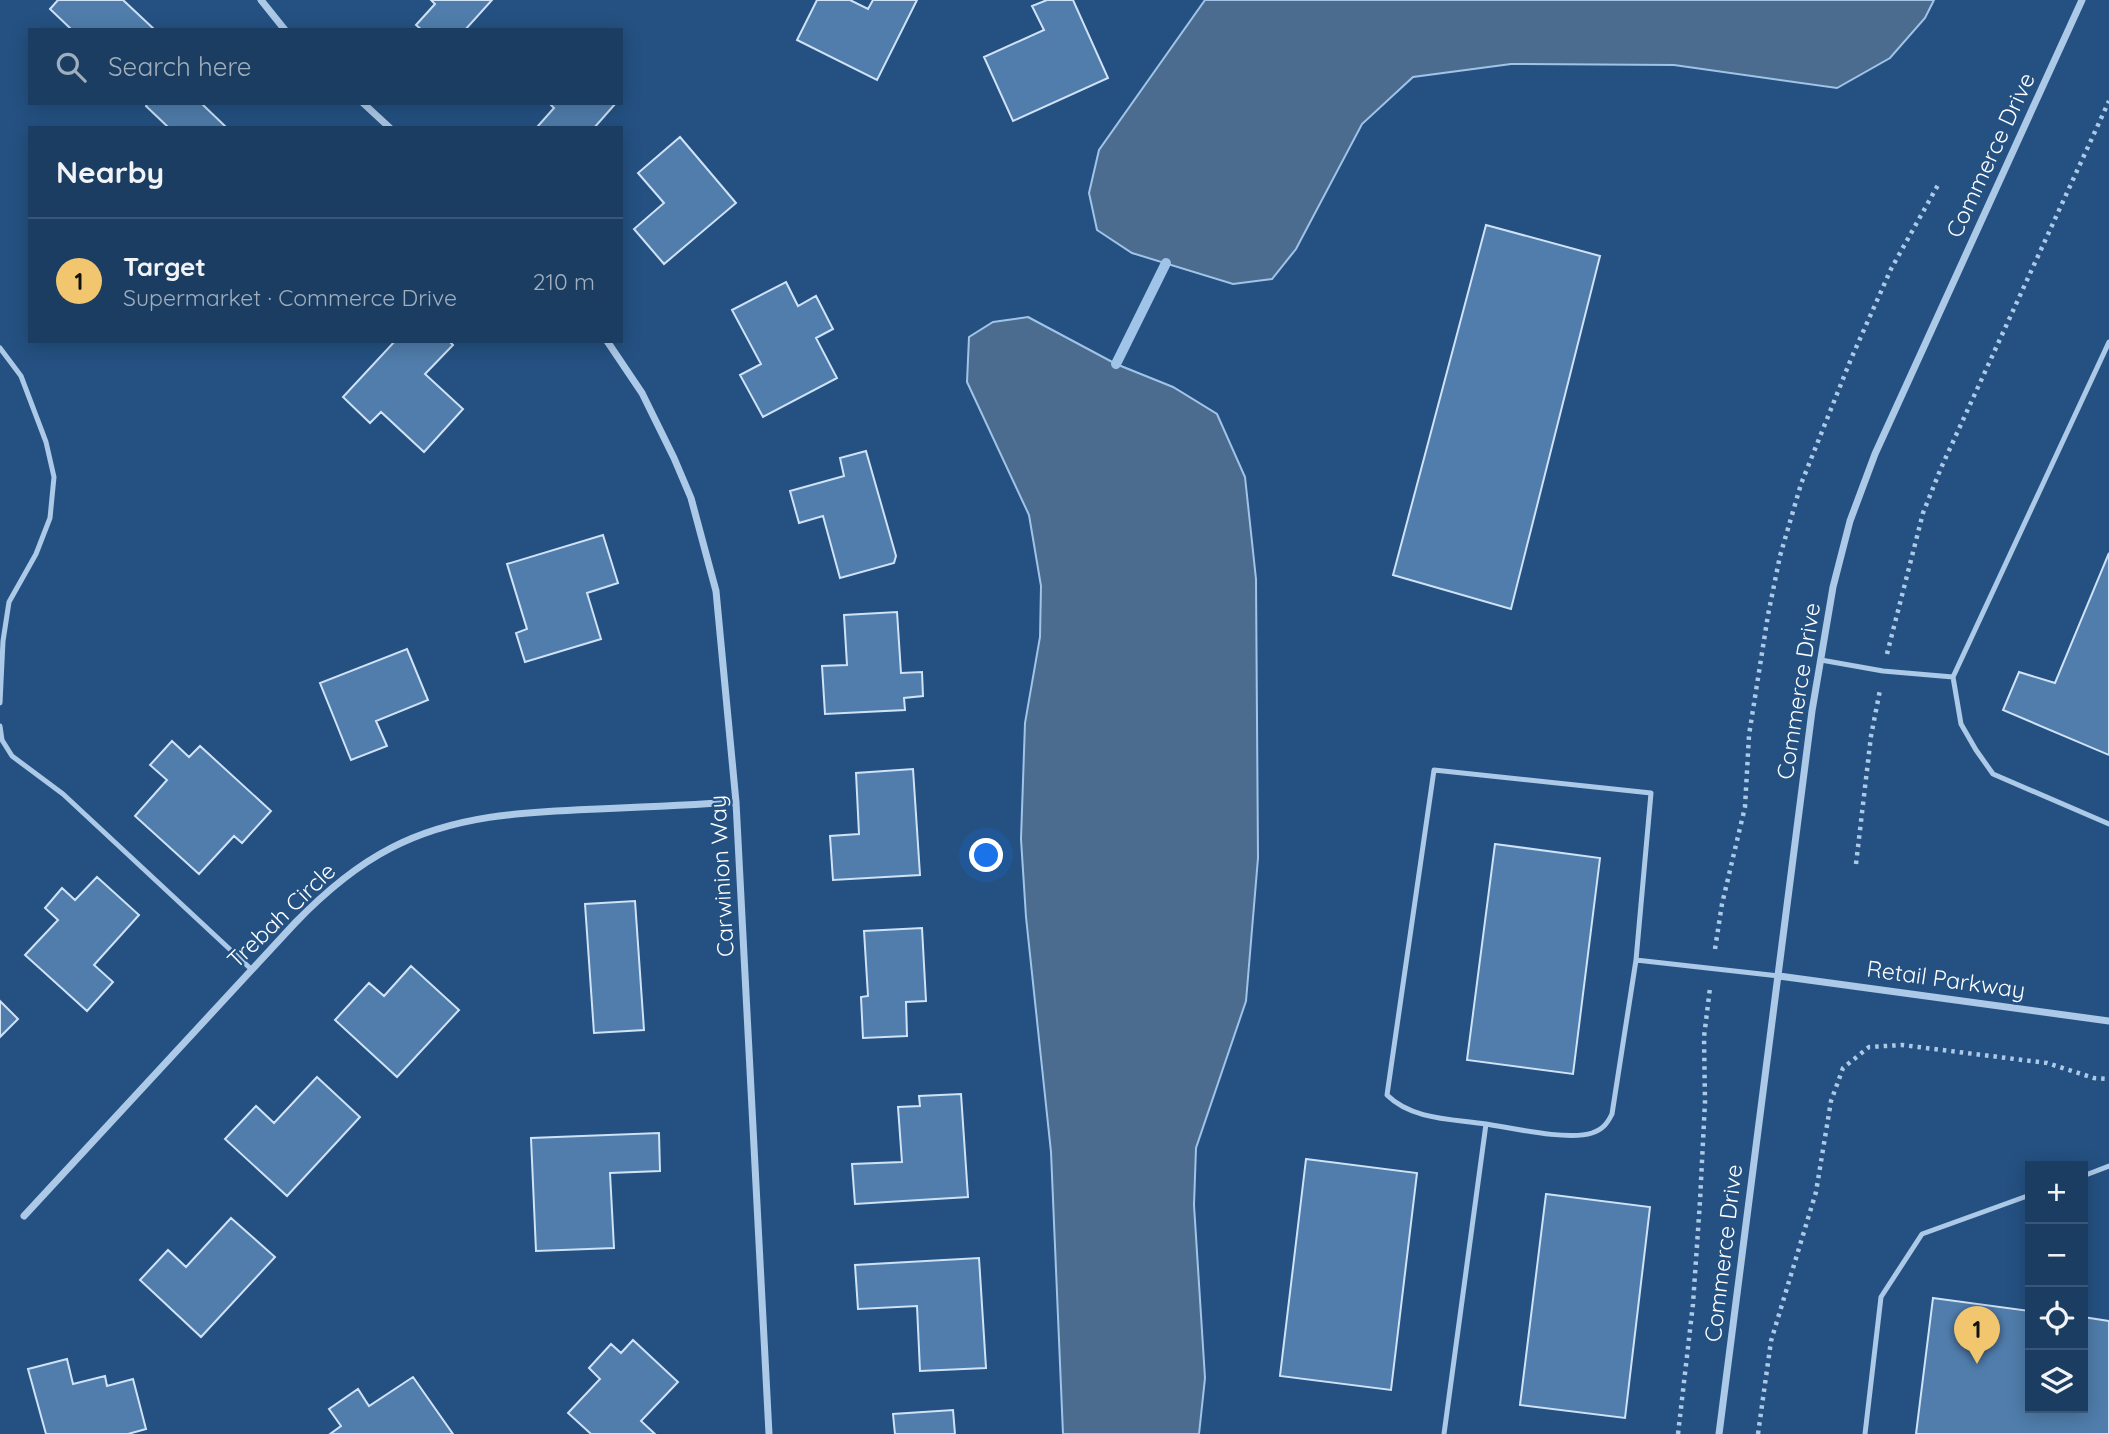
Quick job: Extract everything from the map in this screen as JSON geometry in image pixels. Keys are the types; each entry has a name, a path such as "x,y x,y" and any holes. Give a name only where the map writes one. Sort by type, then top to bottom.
{"street":[{"path":"261,0 283,28"},
{"name":"Commerce Drive","path":"1719,1434 1821,660 1833,587 1850,521 1875,454 2082,0"},
{"path":"365,105 388,126"},
{"name":"Carwinion Way","path":"608,343 642,393 691,498 716,590 736,802 769,1434"},
{"name":"Trebah Circle","path":"24,1216 251,969 322,896 367,861 415,837 474,819 511,813 736,802"},
{"name":"Retail Parkway","path":"1779,976 2109,1021"}],"lane":[{"path":"2109,342 1953,677 1961,724 1993,775 2109,824"},
{"path":"0,348 21,376 46,442 54,477 50,518 36,554 9,602 3,640 0,703"},
{"path":"1821,660 1883,671 1953,677"},
{"path":"0,726 2,740 12,755 63,794 251,969"},
{"path":"1434,770 1651,793 1636,960 1612,1114 1606,1126 1593,1133 1576,1136 1486,1124 1413,1112 1398,1106 1387,1095 1434,770"},
{"path":"1636,960 1779,976"},
{"path":"1444,1434 1486,1124"},
{"path":"2088,1174 2109,1166"},
{"path":"1865,1434 1881,1297 1922,1234 2025,1197"}],"path":[{"path":"1856,864 1871,736 1883,671 1923,513 1941,468 2109,101"},
{"path":"1678,1434 1693,1304 1704,1146 1704,1038 1712,968 1722,904 1745,807 1749,735 1780,556 1801,484 1850,359 1891,270 1938,186"},
{"path":"1758,1434 1771,1340 1816,1192 1831,1101 1843,1068 1869,1047 1902,1045 2047,1063 2094,1078 2109,1079"}],"water":[{"path":"1205,0 1934,0 1925,18 1890,58 1837,88 1674,65 1511,64 1413,77 1362,124 1296,249 1272,279 1233,284 1132,253 1097,230 1089,193 1099,150"},
{"path":"1028,317 1116,364 1173,387 1217,414 1245,477 1256,579 1258,858 1246,1001 1196,1148 1194,1205 1205,1378 1199,1434 1063,1434 1051,1152 1026,917 1021,839 1025,723 1040,637 1041,586 1029,515 967,382 969,337 993,322"}],"building":[{"path":"58,0 123,0 153,28 70,28 50,9"},
{"path":"431,0 492,0 467,28 420,28 416,25 435,4"},
{"path":"817,0 850,0 868,9 873,0 917,0 877,80 797,40"},
{"path":"1047,0 1073,0 1108,78 1013,121 984,57 1044,30 1032,6"},
{"path":"203,105 225,126 167,126 146,106"},
{"path":"551,105 614,105 596,126 538,126 554,108"},
{"path":"680,137 736,203 664,264 634,229 664,203 638,173"},
{"path":"1486,225 1600,256 1511,609 1393,575"},
{"path":"786,282 798,306 816,296 833,329 816,338 837,378 763,417 740,375 761,364 732,310"},
{"path":"393,343 453,345 425,374 463,409 424,452 381,412 370,423 343,397"},
{"path":"866,451 896,556 894,563 840,578 823,516 799,523 790,491 844,476 840,458"},
{"path":"603,535 618,583 587,593 601,639 525,662 516,633 527,629 507,564"},
{"path":"2109,553 2109,755 2003,710 2019,672 2055,683"},
{"path":"897,612 901,673 922,672 923,696 904,698 905,710 825,714 822,666 847,665 844,615"},
{"path":"407,649 428,700 376,721 387,746 351,760 320,683"},
{"path":"172,741 189,757 200,746 271,811 242,843 234,836 199,874 135,816 167,780 150,765"},
{"path":"913,769 920,875 833,880 830,836 859,834 856,773"},
{"path":"1495,844 1600,858 1573,1074 1467,1060"},
{"path":"97,877 139,915 94,965 113,982 87,1011 25,955 58,920 45,908 62,888 75,900"},
{"path":"635,901 644,1030 594,1033 585,904"},
{"path":"922,928 926,1001 906,1002 907,1036 863,1038 861,997 868,996 864,931"},
{"path":"411,966 459,1010 397,1077 335,1020 369,983 384,996"},
{"path":"0,1001 18,1019 0,1037"},
{"path":"317,1077 360,1117 287,1196 225,1139 256,1106 274,1123"},
{"path":"961,1094 968,1197 855,1204 852,1164 902,1162 898,1107 920,1106 919,1096"},
{"path":"659,1133 660,1171 610,1173 614,1248 536,1251 531,1138"},
{"path":"1306,1159 1417,1173 1391,1390 1280,1376"},
{"path":"1546,1194 1650,1207 1625,1418 1520,1405"},
{"path":"231,1218 275,1257 201,1337 140,1280 168,1250 186,1267"},
{"path":"979,1258 986,1368 920,1371 917,1306 858,1309 855,1265"},
{"path":"1933,1298 2025,1310 2025,1413 2088,1413 2088,1318 2109,1321 2109,1434 1916,1434"},
{"path":"633,1340 678,1382 641,1421 655,1434 591,1434 568,1413 600,1379 589,1368 611,1344 621,1353"},
{"path":"67,1359 73,1384 105,1376 107,1386 133,1379 146,1429 128,1434 46,1434 28,1369"},
{"path":"413,1377 453,1434 330,1434 341,1426 329,1409 358,1389 369,1406"},
{"path":"953,1410 955,1434 895,1434 893,1414"}],"waterway":[{"path":"1116,364 1166,263"}],"place":[{"name":"Target","path":"1977,1364"}]}
